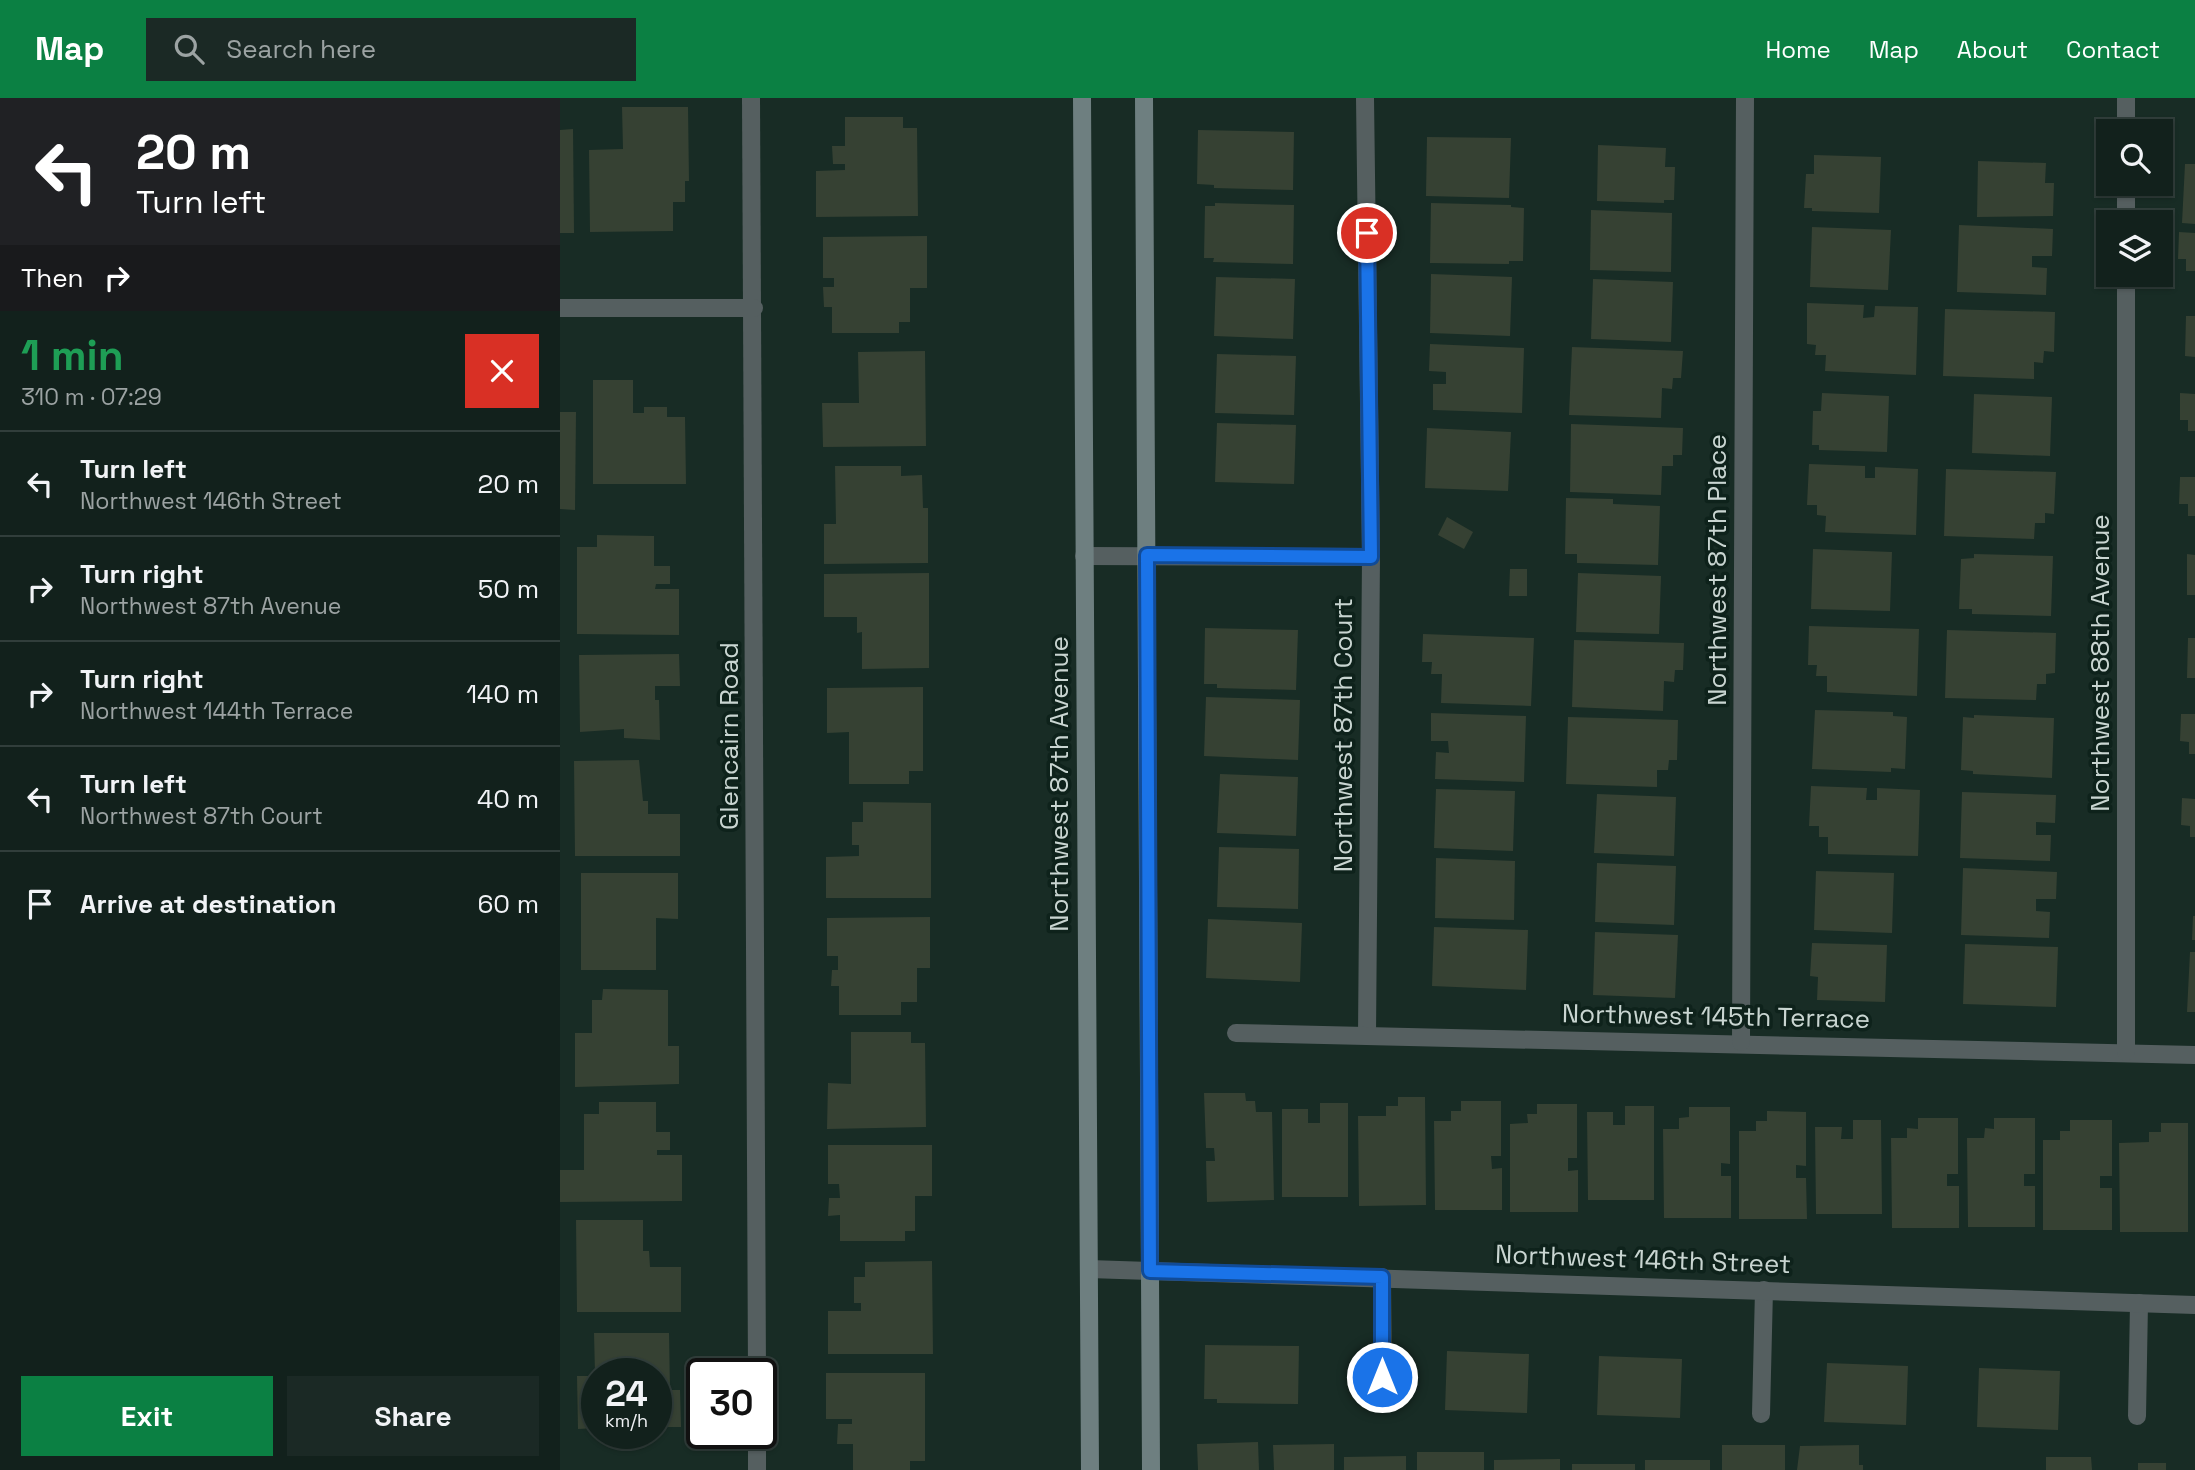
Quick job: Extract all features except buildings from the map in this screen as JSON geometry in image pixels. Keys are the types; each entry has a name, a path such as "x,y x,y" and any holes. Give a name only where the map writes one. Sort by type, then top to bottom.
{"main road":[{"name":"Northwest 87th Avenue","path":"1082,98 1090,1470"},
{"path":"1144,98 1151,1470"}],"street":[{"name":"Glencairn Road","path":"751,98 757,1358"},
{"name":"Northwest 87th Court","path":"1365,98 1371,557 1367,1035"},
{"name":"Northwest 87th Place","path":"1741,1042 1745,98"},
{"path":"2126,98 2126,119"},
{"name":"Northwest 88th Avenue","path":"2126,287 2126,1052"},
{"path":"560,308 754,307"},
{"path":"1084,555 1371,557"},
{"name":"Northwest 145th Terrace","path":"1237,1032 2195,1055"},
{"name":"Northwest 146th Street","path":"1089,1269 2195,1305"},
{"path":"1382,1277 1382,1399"},
{"path":"1761,1414 1764,1290"},
{"path":"2137,1416 2139,1303"},
{"path":"757,1449 757,1470"}],"route":[{"path":"1367,233 1371,557 1147,555 1150,1271 1382,1277 1382,1377"}]}
